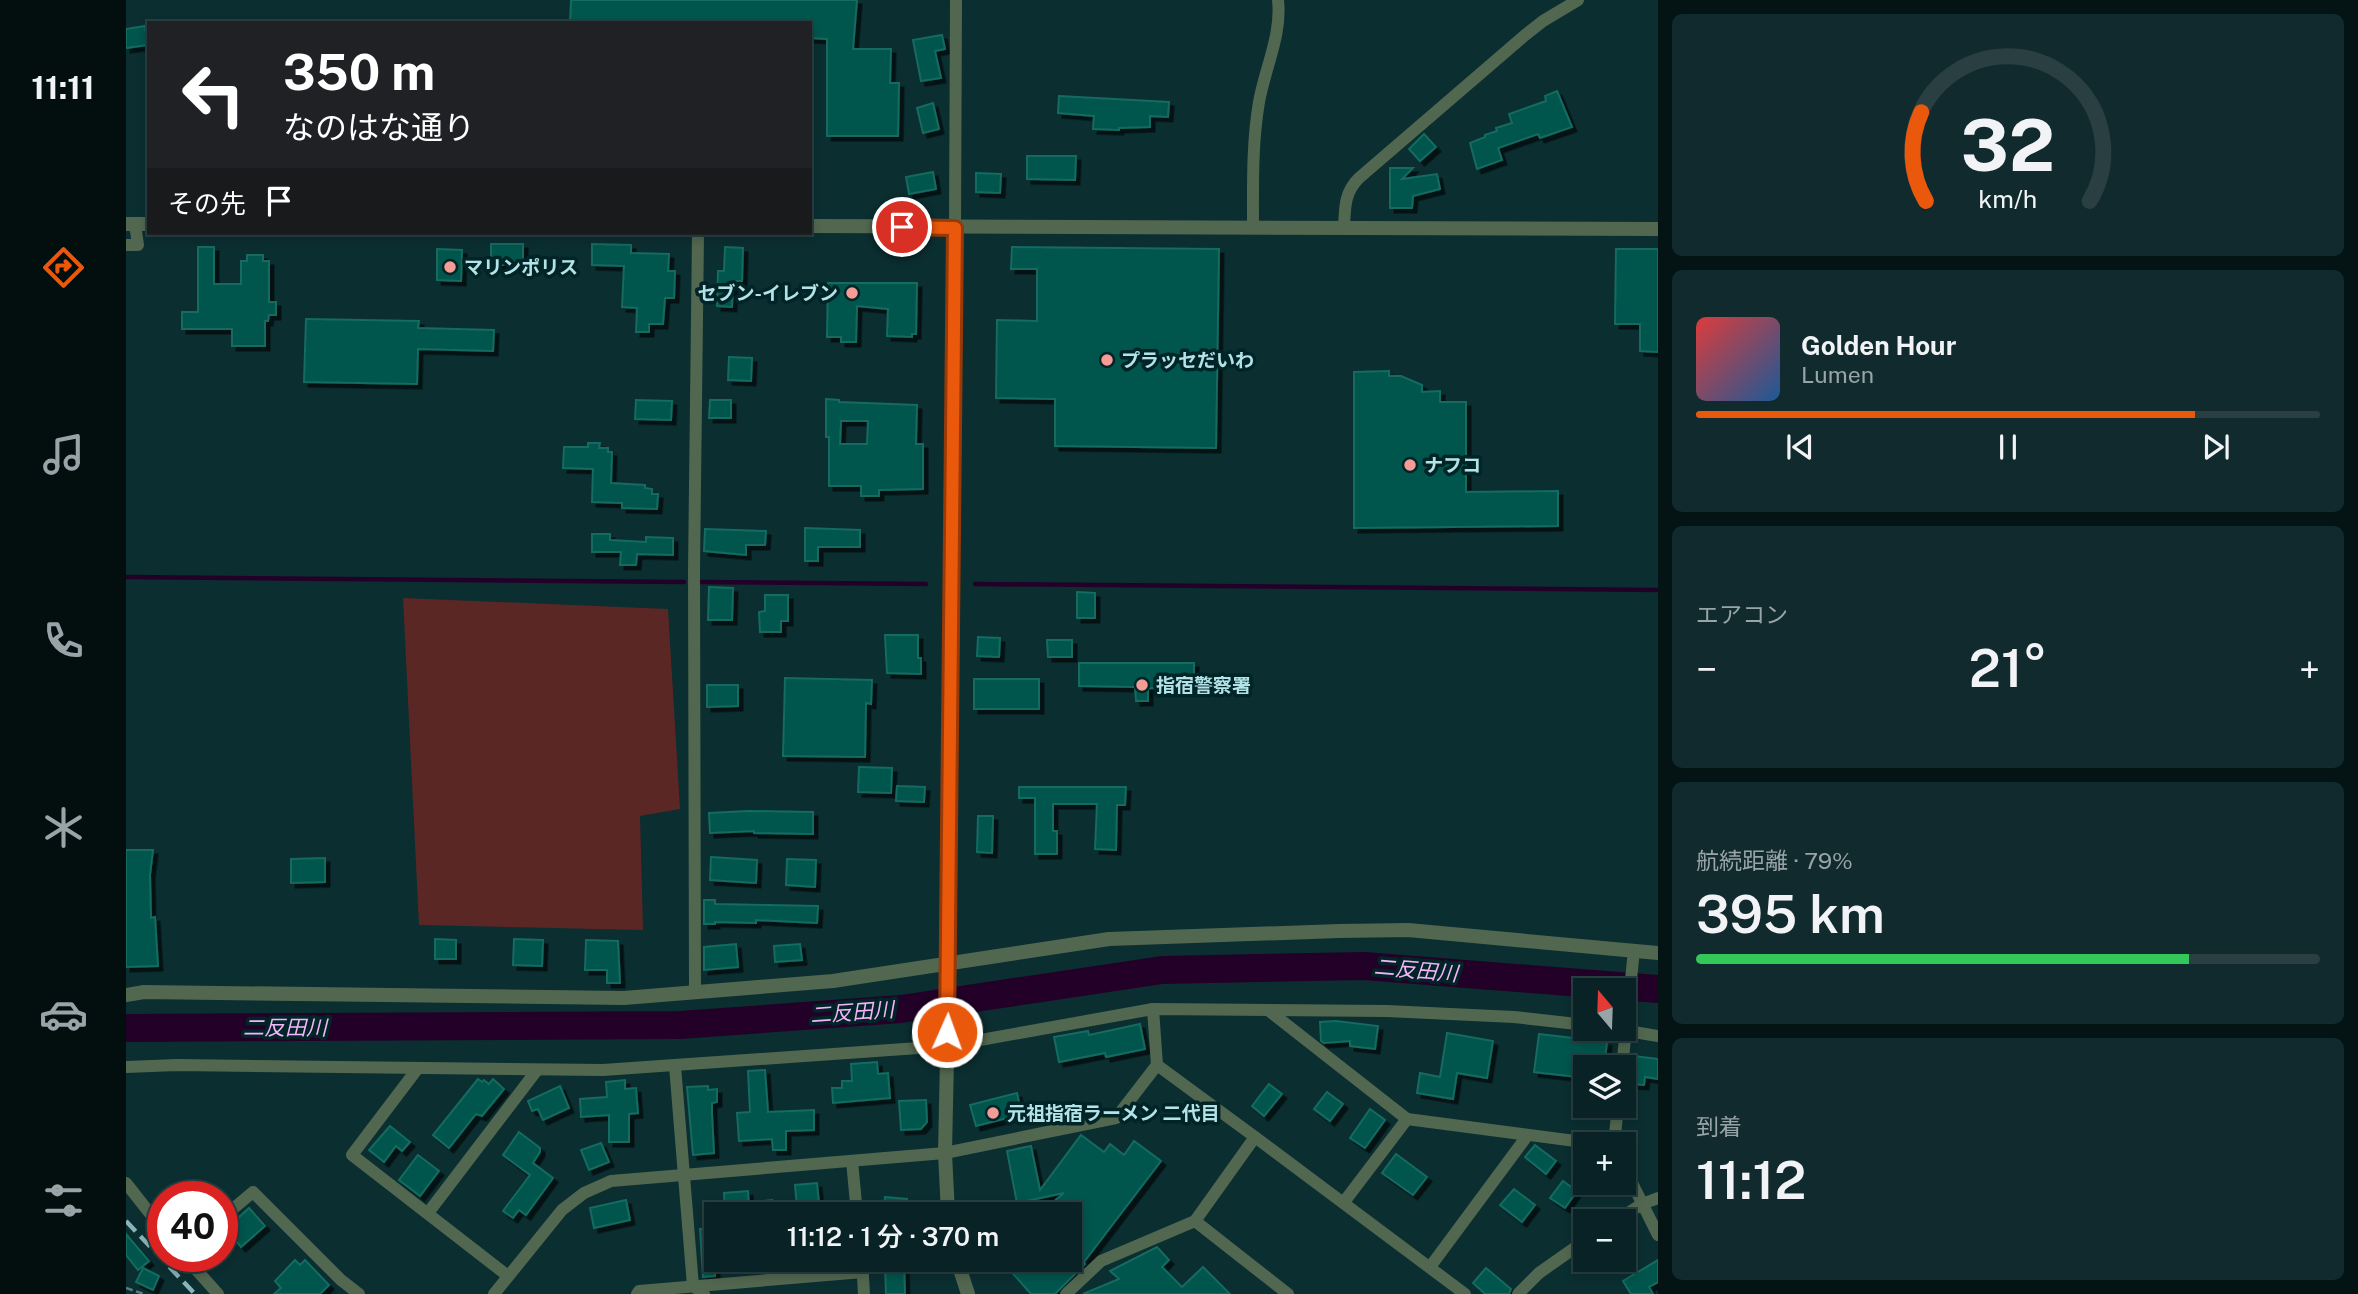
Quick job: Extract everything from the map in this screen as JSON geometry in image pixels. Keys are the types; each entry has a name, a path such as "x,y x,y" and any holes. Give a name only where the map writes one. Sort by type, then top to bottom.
{"street":[{"path":"947,1202 945,1153 949,962 956,0"},
{"path":"1253,227 1254,139 1259,99 1276,34 1278,0"},
{"path":"1343,228 1346,197 1350,187 1359,178 1524,36 1578,0"},
{"path":"126,245 138,245 137,224"},
{"path":"812,226 1658,229"},
{"path":"695,992 694,570 698,235"},
{"path":"126,995 144,992 624,998 833,981 1109,939 1339,931 1408,930 1658,953"},
{"path":"1629,978 1634,950"},
{"path":"494,1294 562,1210 584,1193 611,1181 945,1153 1116,1118 1157,1065 1153,1009"},
{"path":"126,1067 177,1065 603,1070 675,1066 947,1039 1153,1009 1387,1011 1488,1015 1573,1024"},
{"path":"1268,1010 1407,1119 1573,1141"},
{"path":"1636,1032 1658,1036"},
{"path":"1157,1065 1465,1294"},
{"path":"675,1066 684,1174 699,1290"},
{"path":"418,1068 352,1155 508,1276"},
{"path":"428,1213 537,1070"},
{"path":"1344,1202 1407,1119"},
{"path":"1430,1267 1527,1136"},
{"path":"1066,1294 1101,1261 1195,1221 1255,1137"},
{"path":"852,1161 856,1202"},
{"path":"126,1183 147,1210"},
{"path":"238,1205 253,1192 341,1280 359,1294"},
{"path":"1636,1192 1658,1234"},
{"path":"1634,1209 1658,1198"},
{"path":"1195,1221 1284,1293"},
{"path":"1518,1294 1539,1273 1573,1249"},
{"path":"198,1272 218,1294"},
{"path":"637,1294 639,1291 699,1290 821,1272"},
{"path":"862,1272 864,1294"},
{"path":"961,1272 968,1294"}],"path":[{"path":"126,1288 144,1294"}],"shaded area":[{"path":"403,598 668,609 680,809 640,816 643,930 419,925"}],"building":[{"path":"571,0 857,0 853,49 891,49 890,83 899,83 898,136 827,136 827,39 812,38 812,21 570,21"},
{"path":"145,26 147,45 126,48 126,29"},
{"path":"942,35 945,49 935,51 941,78 921,81 913,40"},
{"path":"1557,91 1572,127 1540,138 1538,134 1498,148 1502,160 1477,169 1470,143 1497,131 1496,128 1512,123 1509,114 1546,101 1545,96"},
{"path":"1059,96 1169,102 1168,117 1150,116 1150,127 1093,129 1094,116 1058,113"},
{"path":"933,103 939,129 923,133 917,108"},
{"path":"1424,134 1436,147 1420,161 1409,149"},
{"path":"1027,156 1076,156 1075,180 1027,179"},
{"path":"1390,168 1413,168 1402,179 1437,174 1440,189 1413,196 1412,208 1390,208"},
{"path":"933,172 936,189 909,194 906,177"},
{"path":"976,173 1001,174 1000,193 976,192"},
{"path":"491,244 523,244 523,265 491,265"},
{"path":"592,244 631,245 631,253 669,254 668,271 675,271 674,298 665,298 663,324 649,324 649,332 636,332 637,308 622,307 624,266 592,265"},
{"path":"198,247 214,247 214,284 241,284 241,261 247,261 247,255 263,255 263,261 269,261 269,302 276,302 276,315 269,315 268,321 265,321 265,346 232,346 232,329 182,329 182,312 198,312"},
{"path":"725,247 743,248 742,281 733,281 732,307 717,306 718,271 724,271"},
{"name":"プラッセだいわ","path":"1012,247 1219,249 1216,448 1055,446 1055,399 996,398 997,320 1037,321 1037,269 1011,269"},
{"path":"437,249 462,250 461,281 437,280"},
{"path":"1616,249 1658,249 1658,352 1640,351 1640,324 1615,324"},
{"path":"828,283 917,283 916,334 912,334 912,337 887,336 888,309 857,306 856,342 841,342 841,337 827,337"},
{"path":"306,319 419,321 418,328 494,330 493,351 418,349 417,384 304,382"},
{"path":"729,357 752,358 751,381 728,380"},
{"name":"ナフコ","path":"1389,371 1389,376 1401,376 1422,385 1422,392 1440,391 1440,402 1466,402 1466,492 1558,491 1558,526 1354,528 1354,372"},
{"path":"826,399 839,402 917,405 916,444 923,444 923,489 879,490 879,496 861,496 861,486 829,486 829,437 826,437","holes":["841,421 868,421 867,444 840,444"]},
{"path":"636,400 672,401 671,420 635,419"},
{"path":"710,400 731,400 731,418 709,418"},
{"path":"588,443 600,443 599,448 608,448 608,452 612,452 611,483 645,485 645,488 652,489 652,494 658,494 657,509 622,508 622,503 592,502 593,469 563,468 564,447 588,447"},
{"path":"805,528 860,530 860,547 818,547 818,561 805,561"},
{"path":"705,529 766,531 765,545 746,545 746,555 704,551"},
{"path":"592,534 610,534 610,540 646,542 646,537 673,538 673,555 637,554 636,565 620,565 621,552 592,552"},
{"path":"709,587 733,588 732,620 708,620"},
{"path":"1077,592 1095,593 1095,618 1077,618"},
{"path":"765,595 788,595 788,621 781,621 781,632 760,632 759,612 765,611"},
{"path":"885,635 918,635 921,674 887,673"},
{"path":"978,637 1000,638 999,657 977,656"},
{"path":"1047,640 1072,640 1072,657 1048,657"},
{"path":"1079,663 1194,663 1194,689 1148,688 1148,701 1136,701 1135,687 1079,686"},
{"path":"785,678 872,680 871,704 866,703 865,757 783,756"},
{"path":"974,679 1039,679 1039,709 974,709"},
{"path":"707,685 738,685 738,706 707,707"},
{"path":"859,767 892,768 891,793 858,792"},
{"path":"897,786 925,787 924,802 896,801"},
{"path":"1019,787 1126,787 1125,805 1117,805 1116,850 1095,849 1097,804 1053,804 1053,831 1057,831 1057,854 1035,854 1035,798 1019,798"},
{"path":"813,812 813,834 754,831 710,833 709,813"},
{"path":"978,816 993,816 992,853 977,852"},
{"path":"126,850 153,850 150,875 151,918 155,917 158,966 126,967"},
{"path":"711,857 757,860 756,883 710,880"},
{"path":"325,858 325,882 291,883 291,859"},
{"path":"787,859 816,860 815,887 786,885"},
{"path":"704,900 715,900 715,904 818,906 817,923 756,920 756,923 704,924"},
{"path":"435,939 456,940 456,959 435,959"},
{"path":"514,939 543,940 542,966 513,965"},
{"path":"586,940 618,941 620,983 607,983 607,970 585,970"},
{"path":"736,944 738,967 704,970 704,947"},
{"path":"800,944 802,960 775,962 774,946"},
{"path":"1320,1022 1378,1026 1375,1049 1350,1046 1350,1041 1321,1041"},
{"path":"1140,1024 1145,1049 1059,1062 1054,1037 1088,1031 1089,1035"},
{"path":"1447,1033 1493,1041 1487,1078 1457,1073 1453,1099 1417,1093 1420,1073 1440,1077"},
{"path":"1539,1034 1573,1038 1573,1041 1607,1042 1606,1055 1573,1055 1573,1076 1534,1072"},
{"path":"1636,1056 1658,1059 1658,1079 1645,1077 1644,1085 1636,1084"},
{"path":"877,1062 878,1074 888,1073 890,1098 833,1103 832,1088 842,1088 842,1081 852,1081 851,1064"},
{"path":"765,1070 768,1112 814,1110 814,1130 786,1131 786,1150 773,1150 772,1139 739,1141 737,1113 750,1112 748,1071"},
{"path":"478,1079 489,1084 493,1079 504,1089 482,1116 476,1114 449,1148 433,1135"},
{"path":"625,1080 625,1089 636,1088 638,1113 629,1114 629,1142 609,1142 609,1115 581,1117 580,1099 607,1097 606,1082"},
{"path":"1269,1084 1282,1094 1264,1116 1252,1106"},
{"path":"560,1086 569,1108 543,1120 538,1109 532,1111 528,1101"},
{"path":"708,1086 708,1090 717,1089 717,1102 712,1103 714,1153 693,1155 687,1087"},
{"path":"1327,1092 1343,1104 1330,1121 1314,1109"},
{"name":"元祖指宿ラーメン 二代目","path":"1017,1093 1020,1107 1013,1109 1015,1116 976,1126 970,1105"},
{"path":"926,1100 927,1122 921,1129 901,1130 899,1101"},
{"path":"1370,1109 1385,1120 1365,1148 1350,1138"},
{"path":"390,1126 410,1142 402,1151 396,1146 384,1162 369,1150"},
{"path":"519,1132 540,1148 533,1163 553,1178 526,1215 519,1210 513,1218 503,1211 530,1175 503,1155"},
{"path":"1081,1135 1104,1152 1110,1144 1124,1155 1134,1141 1161,1161 1082,1267 1082,1202 1053,1202 1064,1193 1017,1202 1007,1151 1031,1146 1040,1190"},
{"path":"601,1143 609,1162 589,1170 581,1150"},
{"path":"1535,1145 1556,1161 1546,1174 1525,1157"},
{"path":"1396,1154 1427,1177 1413,1195 1382,1173"},
{"path":"418,1155 439,1171 420,1196 399,1180"},
{"path":"1563,1181 1573,1188 1574,1195 1565,1208 1550,1198"},
{"path":"817,1183 819,1202 797,1202 795,1185"},
{"path":"1514,1189 1535,1205 1522,1222 1500,1205"},
{"path":"748,1191 749,1202 724,1202 724,1193"},
{"path":"885,1197 907,1199 907,1202 884,1202"},
{"path":"626,1200 630,1220 594,1228 590,1208"},
{"path":"249,1208 265,1226 241,1247 238,1243 238,1218"},
{"path":"700,1229 704,1229 704,1272 715,1272 715,1276 703,1277"},
{"path":"126,1234 147,1259 147,1263 138,1270 126,1255"},
{"path":"1157,1247 1169,1260 1162,1267 1182,1287 1203,1267 1230,1294 1083,1294 1119,1279 1110,1271"},
{"path":"295,1260 300,1265 305,1260 329,1285 320,1294 274,1294 281,1288 275,1281"},
{"path":"1658,1260 1658,1282 1649,1287 1653,1294 1631,1294 1623,1281"},
{"path":"143,1268 159,1276 153,1290 136,1282"},
{"path":"1486,1268 1511,1289 1509,1294 1485,1294 1473,1283"},
{"path":"885,1272 904,1272 905,1294 886,1294"},
{"path":"1012,1272 1077,1272 1055,1294 1031,1294"}],"waterway":[{"path":"126,577 684,582"},
{"path":"701,582 926,584"},
{"path":"975,584 1658,590"},
{"name":"二反田川","path":"126,1028 680,1025 901,1009 1162,970 1364,966 1658,989"}],"railway":[{"path":"126,1221 195,1294"}],"place":[{"name":"マリンポリス","path":"450,267"},
{"name":"セブン-イレブン","path":"852,293"},
{"name":"プラッセだいわ","path":"1107,360"},
{"name":"ナフコ","path":"1410,465"},
{"name":"指宿警察署","path":"1142,685"},
{"name":"元祖指宿ラーメン 二代目","path":"993,1113"}],"route":[{"path":"902,227 955,228 947,1032"}]}
